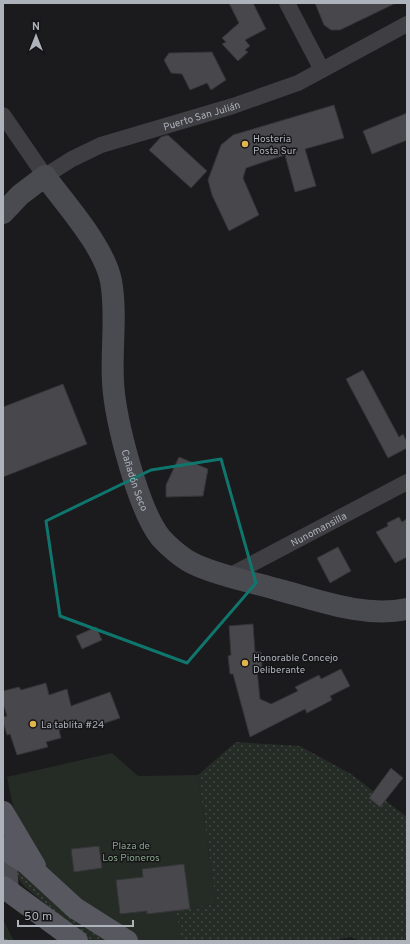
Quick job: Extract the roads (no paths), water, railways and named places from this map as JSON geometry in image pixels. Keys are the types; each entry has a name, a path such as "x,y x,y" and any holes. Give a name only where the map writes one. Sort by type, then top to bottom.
{"main road":[{"path":"3,812 39,874"},
{"path":"4,843 75,908 127,941"},
{"path":"6,889 77,941"}],"street":[{"path":"287,3 322,70"},
{"name":"Puerto San Julián","path":"3,213 20,196 45,176 72,159 101,145 256,98 298,83 407,24"},
{"path":"3,115 45,176"},
{"name":"Cañadón Seco","path":"45,176 97,246 111,280 113,297 113,383 116,407 140,496 149,519 161,538 180,555 193,564 229,576 356,610 392,612 407,609"},
{"name":"Nunomansilla","path":"229,576 407,482"},
{"path":"4,843 6,889"}],"place":[{"name":"Hosteria Posta Sur","path":"245,144"},
{"name":"Honorable Concejo Deliberante","path":"245,663"},
{"name":"La tablita #24","path":"33,724"}],"park label":[{"name":"Plaza de Los Pioneros","path":"131,850"}]}
